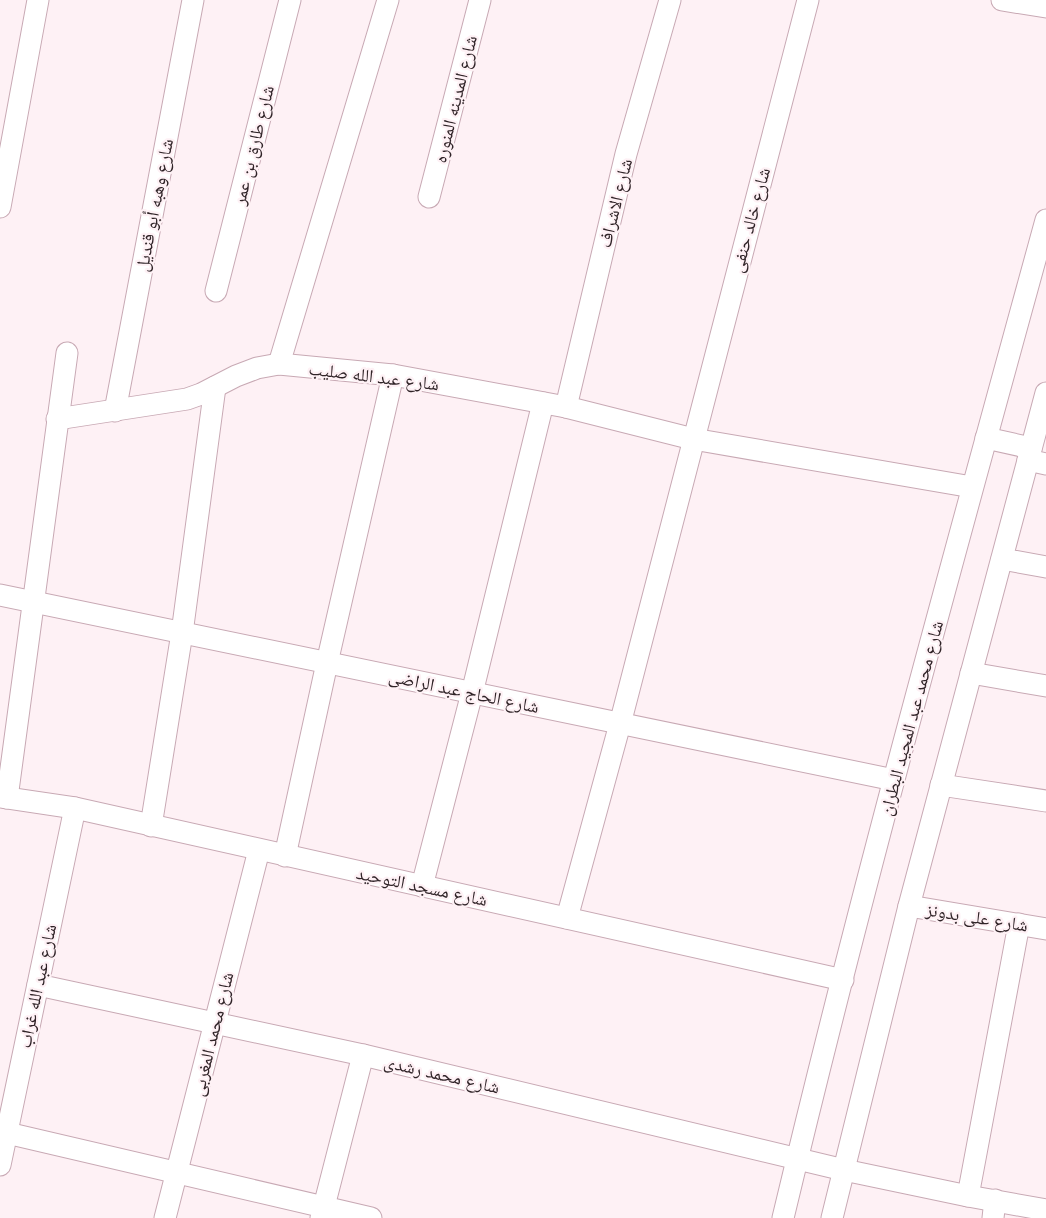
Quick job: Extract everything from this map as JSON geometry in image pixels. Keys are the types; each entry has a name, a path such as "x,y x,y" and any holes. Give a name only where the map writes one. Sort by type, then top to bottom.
{"street":[{"path":"0,207 38,0"},
{"name":"شارع وهبه أبو قنديل","path":"116,410 193,0"},
{"name":"شارع طارق بن عمر","path":"216,291 290,0"},
{"path":"279,364 388,0"},
{"name":"شارع المدينه المنوره","path":"429,197 480,0"},
{"name":"شارع الاشراف","path":"566,407 626,154 670,0"},
{"name":"شارع خالد حنفى","path":"567,918 620,724 808,0"},
{"path":"1002,0 1046,7"},
{"name":"شارع محمد عبد المجيد البطران","path":"783,1218 894,780 1046,220"},
{"path":"4,798 67,353"},
{"name":"شارع عبد الله صليب","path":"57,419 187,399 257,368 279,364 393,376 566,407 693,439 972,487"},
{"path":"285,856 393,376"},
{"path":"151,826 182,633 216,387"},
{"path":"832,1218 941,785 1002,559 1035,457 1046,393"},
{"path":"422,886 472,693 543,403"},
{"path":"986,438 1035,457"},
{"path":"1002,559 1046,567"},
{"name":"شارع الحاج عبد الراضى","path":"0,595 894,780"},
{"path":"971,673 1046,686"},
{"path":"941,785 1046,801"},
{"name":"شارع مسجد التوحيد","path":"4,798 75,808 842,980"},
{"name":"شارع عبد الله غراب","path":"0,1164 75,808"},
{"name":"شارع محمد المغربى","path":"165,1218 259,850"},
{"name":"شارع على بدونز","path":"909,906 1046,929"},
{"path":"968,1196 1019,924"},
{"name":"شارع محمد رشدى","path":"38,985 364,1055 844,1170 968,1196 994,1209 1046,1210"},
{"path":"322,1213 364,1055"},
{"path":"6,1134 177,1173 322,1213 371,1218"}]}
